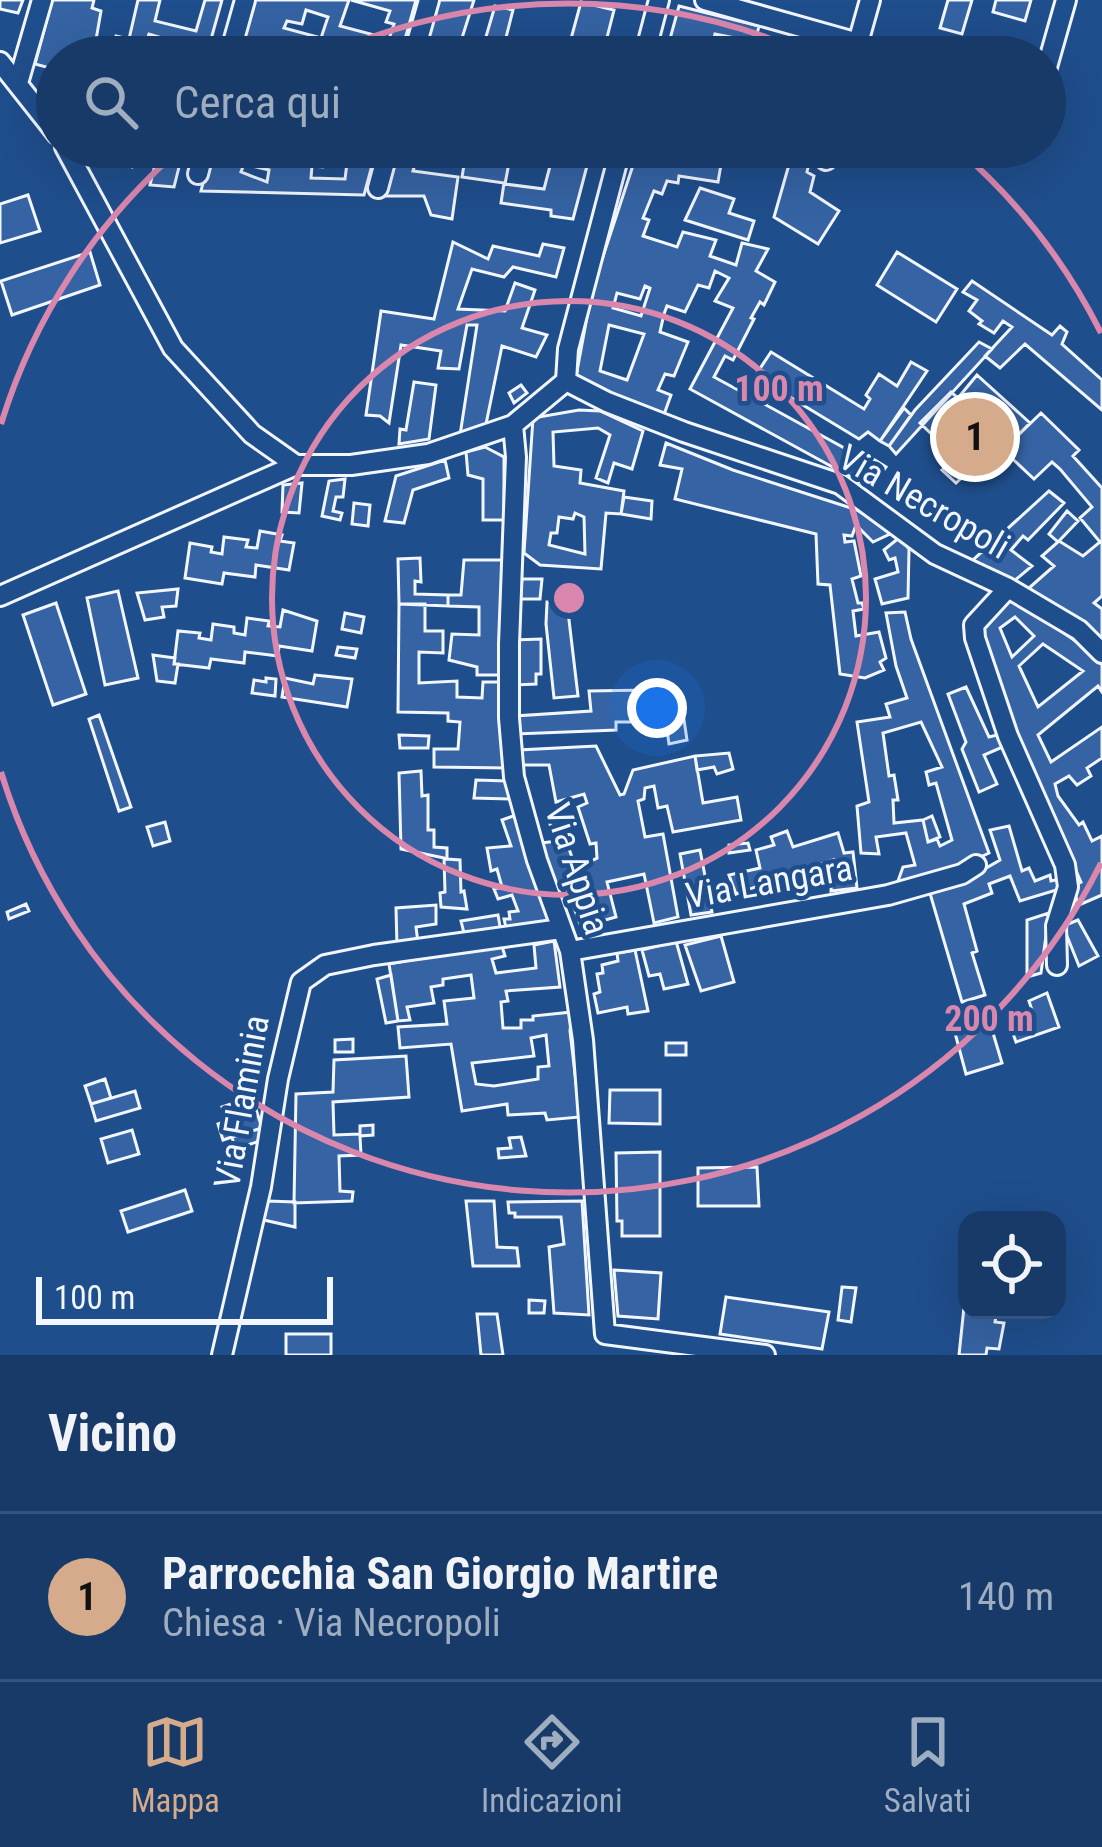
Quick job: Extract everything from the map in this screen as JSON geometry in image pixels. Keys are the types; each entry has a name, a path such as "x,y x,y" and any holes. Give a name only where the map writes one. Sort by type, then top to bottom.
{"street":[{"path":"18,83 42,0"},
{"path":"236,36 245,0"},
{"path":"419,36 429,0"},
{"path":"650,36 659,0"},
{"path":"706,0 814,36"},
{"path":"860,36 870,0"},
{"path":"1056,36 1066,0"},
{"path":"0,62 36,107"},
{"path":"76,168 173,349 251,434 296,465"},
{"path":"198,174 200,168"},
{"path":"378,188 383,168"},
{"path":"0,596 296,465 351,465 428,454 513,425 566,381 568,349 615,168"},
{"name":"Via Necropoli","path":"566,381 684,432 839,484 935,554 1008,588 1079,630 1102,653"},
{"name":"Via Appia","path":"513,425 508,718 514,777 570,951 583,1040 605,1334 765,1355"},
{"path":"1008,588 974,625 975,638 1008,736 1066,865 1068,886 1057,926 1057,965"},
{"name":"Via Langara","path":"570,951 888,895 962,874 976,865"},
{"name":"Via Flaminia","path":"222,1355 301,982 325,965 374,955 561,929"}],"building":[{"path":"0,0 23,0 18,13 0,9"},
{"path":"52,0 94,0 92,8 101,11 97,36 42,36"},
{"path":"138,0 160,0 155,21 196,31 205,0 222,0 212,36 130,36"},
{"path":"250,0 349,0 340,26 378,36 322,36 328,17 306,10 302,24 287,21 284,28 314,36 241,36"},
{"path":"351,0 416,0 406,36 390,36 394,24 386,22 390,11"},
{"path":"435,0 474,0 463,36 425,36"},
{"path":"948,0 972,0 962,34 940,28"},
{"path":"996,0 1031,0 1025,21 993,12"},
{"path":"581,2 614,10 607,36 572,36"},
{"path":"495,6 513,10 506,36 486,36"},
{"path":"679,6 759,26 756,36 671,36"},
{"path":"154,168 179,168 174,187 150,185"},
{"path":"207,168 242,168 241,172 267,182 269,170 261,168 312,168 311,178 345,179 346,168 371,168 364,195 201,191"},
{"path":"388,168 458,177 452,219 431,215 424,196 380,196"},
{"path":"464,168 508,168 505,184 544,189 550,168 586,168 573,219 551,216 551,210 501,203 504,183 462,177"},
{"path":"632,168 720,168 718,182 679,176 678,183 667,181 662,194 654,191 643,218 649,220 643,236 677,247 683,232 716,240 710,256 736,265 742,243 768,249 756,271 775,282 764,305 760,302 751,318 733,360 725,356 714,377 751,397 754,391 769,399 766,405 886,467 871,488 690,389 733,308 715,301 729,278 715,271 709,288 698,285 685,312 667,306 664,314 660,332 688,342 674,376 665,374 658,390 671,395 662,420 575,382 592,290","holes":["645,286 650,288 641,316 613,308 617,293 640,299","609,325 644,334 627,380 600,371"]},
{"path":"788,168 808,168 814,176 810,192 839,211 818,244 774,217"},
{"path":"700,188 734,199 729,213 754,221 748,240 685,220"},
{"path":"28,195 40,231 0,243 0,204"},
{"path":"453,242 488,259 493,246 539,256 543,244 564,248 556,277 513,267 504,277 472,269 458,309 505,311 515,283 535,290 522,328 547,335 536,357 502,346 485,429 460,435 477,325 467,325 459,369 438,368 441,351 401,345 389,423 380,416 366,415 381,311 434,319"},
{"path":"90,252 100,285 12,315 1,281"},
{"path":"897,252 957,289 936,322 877,285"},
{"path":"972,281 1052,335 1060,326 1067,332 1062,344 1102,380 1102,410 1025,344 1000,368 985,356 1012,327 1003,321 994,333 979,324 982,321 969,311 977,300 963,292"},
{"path":"979,342 992,349 896,454 889,446 915,410"},
{"path":"771,352 864,409 870,399 866,395 879,374 897,386 911,362 927,371 880,441 868,432 859,439 755,376"},
{"path":"977,375 1030,423 996,457 992,452 975,469 960,455 957,459 969,471 956,483 942,470 956,458 920,423 951,392 958,398"},
{"path":"414,382 436,385 429,439 399,444 400,429 406,430"},
{"path":"521,385 527,393 514,403 509,393"},
{"path":"904,408 911,415 889,446 880,441"},
{"path":"600,411 643,431 632,469 614,463 608,483 596,478 610,435 598,428 553,432 554,466 581,470 580,483 624,491 621,514 606,513 601,569 540,565 524,553 533,418","holes":["575,513 584,517 585,554 549,545 559,517 573,519"]},
{"path":"1041,413 1079,450 1073,456 1102,488 1102,596 1094,603 1102,609 1102,647 1029,588 1054,566 1042,556 1058,542 1049,534 1067,511 1078,521 1059,541 1083,556 1100,542 1080,518 1092,507 1060,469 1052,462 1034,479 1003,450"},
{"path":"666,443 857,510 894,532 873,542 856,525 852,536 844,535 845,542 854,541 861,576 852,579 864,609 853,611 856,636 879,632 884,670 865,678 840,674 830,585 818,584 816,534 675,499 682,469 660,465"},
{"path":"485,447 504,457 504,520 483,520 483,479 468,475 466,452"},
{"path":"445,460 449,478 413,490 404,523 385,521 396,476"},
{"path":"345,479 343,497 336,497 333,511 342,513 340,520 322,516 329,481"},
{"path":"302,483 299,513 282,512 283,485"},
{"path":"1049,491 1064,503 1028,540 1023,536 1011,550 1032,566 1014,581 973,560"},
{"path":"624,497 652,501 651,519 621,514"},
{"path":"354,503 370,505 368,526 352,524"},
{"path":"260,531 294,543 289,570 256,565 255,577 224,573 222,584 185,578 190,543 222,554 224,537 248,540 246,547 257,548"},
{"path":"900,537 909,549 908,598 882,604 875,579 898,572 895,558 889,560 884,550"},
{"path":"420,558 421,582 415,581 415,594 448,595 448,606 399,604 398,559"},
{"path":"464,560 502,560 502,675 477,675 477,667 449,660 452,634 479,635 479,607 448,606 448,595 461,595"},
{"path":"522,579 542,579 540,599 520,599"},
{"path":"178,589 176,606 162,607 164,617 145,620 137,593"},
{"path":"118,591 138,678 105,685 87,598"},
{"path":"1011,597 1080,644 1102,665 1102,692 1098,686 1038,735 1051,762 1102,727 1102,758 1087,768 1091,776 1077,785 1069,776 1055,784 1058,796 1079,825 1083,822 1092,841 1102,836 1102,895 1079,905 1072,887 1081,882 1013,726 980,628","holes":["1015,617 1034,636 1012,657 1000,628","1043,644 1083,671 1038,707 1019,666"]},
{"path":"547,602 567,603 578,696 554,698"},
{"path":"56,603 86,694 53,705 23,615"},
{"path":"399,604 425,604 425,631 443,631 443,653 419,652 419,683 457,681 457,697 482,698 483,682 502,682 507,768 434,767 434,749 458,749 460,722 448,721 448,713 398,712"},
{"path":"283,610 317,621 312,651 279,646 278,656 245,652 244,663 211,659 209,668 174,664 178,631 200,633 199,638 211,640 213,624 234,627 234,633 245,635 247,618 280,627"},
{"path":"905,612 989,853 937,877 898,881 903,867 915,865 906,833 876,837 879,854 861,853 857,806 869,802 857,722 890,717 886,704 907,698 886,613","holes":["921,722 942,767 926,772 929,785 936,783 952,840 940,846 937,839 928,842 923,820 894,823 893,800 898,800 883,733"]},
{"path":"345,613 364,617 361,633 342,629"},
{"path":"541,639 541,674 536,674 536,684 515,685 514,640"},
{"path":"338,647 357,649 355,658 336,655"},
{"path":"153,655 175,658 175,683 157,681"},
{"path":"315,675 352,679 347,707 282,697 285,678 313,684"},
{"path":"266,678 276,679 275,696 252,693 254,680 266,682"},
{"path":"966,687 989,737 1001,734 1005,746 984,755 997,784 979,792 948,694"},
{"path":"648,690 649,722 616,722 616,730 516,734 515,716 591,711 589,691"},
{"path":"683,713 687,740 669,744 665,717"},
{"path":"99,715 131,807 119,811 89,719"},
{"path":"399,735 429,736 428,748 400,748"},
{"path":"596,746 620,795 633,770 695,756 703,803 737,797 741,820 673,832 667,806 658,808 654,786 645,788 644,799 638,801 645,837 663,834 678,917 654,923 644,874 607,882 616,917 581,927 565,883 555,886 541,843 566,840 576,869 597,858 596,843 590,844 578,807 587,803 584,794 556,802 549,765 522,765 519,750"},
{"path":"729,753 733,769 717,774 714,767 697,770 695,756"},
{"path":"421,771 422,796 428,795 428,830 434,830 434,847 447,848 447,859 460,860 467,909 441,907 444,858 401,849 399,773"},
{"path":"476,780 507,781 511,799 474,798"},
{"path":"563,812 568,827 551,828 548,816"},
{"path":"516,815 553,923 507,932 504,919 518,911 512,895 498,899 494,889 502,887 497,869 491,871 487,848 511,846 502,820"},
{"path":"932,816 940,837 928,842 923,820"},
{"path":"165,822 170,841 153,846 147,827"},
{"path":"1009,826 1022,871 1029,868 1035,881 1050,875 1051,881 1060,879 1063,888 1020,901 1010,876 989,884 992,893 964,904 985,995 962,1002 929,890 967,879 1000,860 990,830"},
{"path":"787,831 793,847 838,833 844,853 853,852 857,888 831,891 833,860 736,894 729,875 760,868 756,850 774,845 771,837"},
{"path":"748,843 750,850 729,853 729,845"},
{"path":"700,850 712,912 691,915 680,854"},
{"path":"26,904 29,911 9,919 7,912"},
{"path":"436,905 436,924 416,927 418,943 397,947 396,908"},
{"path":"1049,913 1041,973 1027,977 1027,920"},
{"path":"498,915 501,932 465,937 461,921"},
{"path":"1078,920 1098,956 1079,966 1063,926"},
{"path":"721,936 734,982 701,991 685,945"},
{"path":"554,941 560,987 506,991 508,1001 501,1002 503,1028 521,1028 521,1020 533,1020 533,1016 572,1012 580,1117 547,1120 545,1113 508,1115 507,1104 462,1111 451,1044 400,1048 398,1027 447,1024 444,1001 474,998 471,975 443,979 443,985 431,987 434,1003 407,1007 410,1020 398,1021 389,964 501,943 505,956 492,959 496,973 536,968 534,945","holes":["546,1035 549,1066 538,1067 538,1079 494,1086 476,1084 472,1063 534,1056 531,1038"]},
{"path":"676,941 688,984 664,989 660,974 649,976 642,950"},
{"path":"635,950 648,1011 628,1014 627,1007 598,1013 594,994 600,992 597,974 603,973 602,965 618,961 617,953"},
{"path":"391,975 398,1021 386,1023 377,979"},
{"path":"1047,993 1059,1027 1016,1042 1010,1025 1034,1016 1029,1001"},
{"path":"990,1023 1002,1063 966,1074 955,1033"},
{"path":"353,1039 353,1052 335,1052 335,1040"},
{"path":"666,1043 686,1043 686,1055 666,1055"},
{"path":"406,1056 409,1097 333,1102 334,1135 360,1134 360,1126 373,1125 373,1135 360,1136 361,1155 339,1156 340,1191 353,1192 352,1201 294,1203 296,1094 333,1092 334,1060"},
{"path":"105,1079 111,1098 91,1104 85,1086"},
{"path":"610,1090 660,1090 660,1124 609,1123"},
{"path":"135,1091 140,1108 96,1121 91,1104"},
{"path":"252,1097 262,1128 232,1137 222,1107"},
{"path":"227,1121 232,1137 223,1140 218,1124"},
{"path":"262,1128 266,1139 235,1149 232,1137"},
{"path":"132,1130 139,1154 108,1163 101,1139"},
{"path":"521,1137 526,1156 499,1158 498,1149 511,1148 509,1138"},
{"path":"660,1152 660,1236 622,1236 622,1221 617,1221 616,1153"},
{"path":"757,1167 759,1206 698,1206 698,1168"},
{"path":"185,1190 192,1211 128,1232 121,1211"},
{"path":"267,1201 295,1202 295,1227 264,1220"},
{"path":"466,1201 494,1201 497,1247 517,1248 519,1266 473,1266"},
{"path":"582,1201 589,1315 554,1313 549,1247 564,1244 561,1217 515,1217 509,1213 508,1202"},
{"path":"614,1270 661,1273 658,1319 618,1316"},
{"path":"842,1287 856,1288 851,1322 838,1320"},
{"path":"726,1297 829,1312 822,1349 720,1334"},
{"path":"529,1300 545,1301 544,1313 529,1313"},
{"path":"477,1314 497,1314 503,1355 481,1355"},
{"path":"963,1319 1004,1323 999,1349 987,1348 986,1355 959,1355"},
{"path":"286,1334 331,1334 331,1355 286,1355"}],"place":[{"name":"Parrocchia San Giorgio Martire","path":"975,437"}]}
